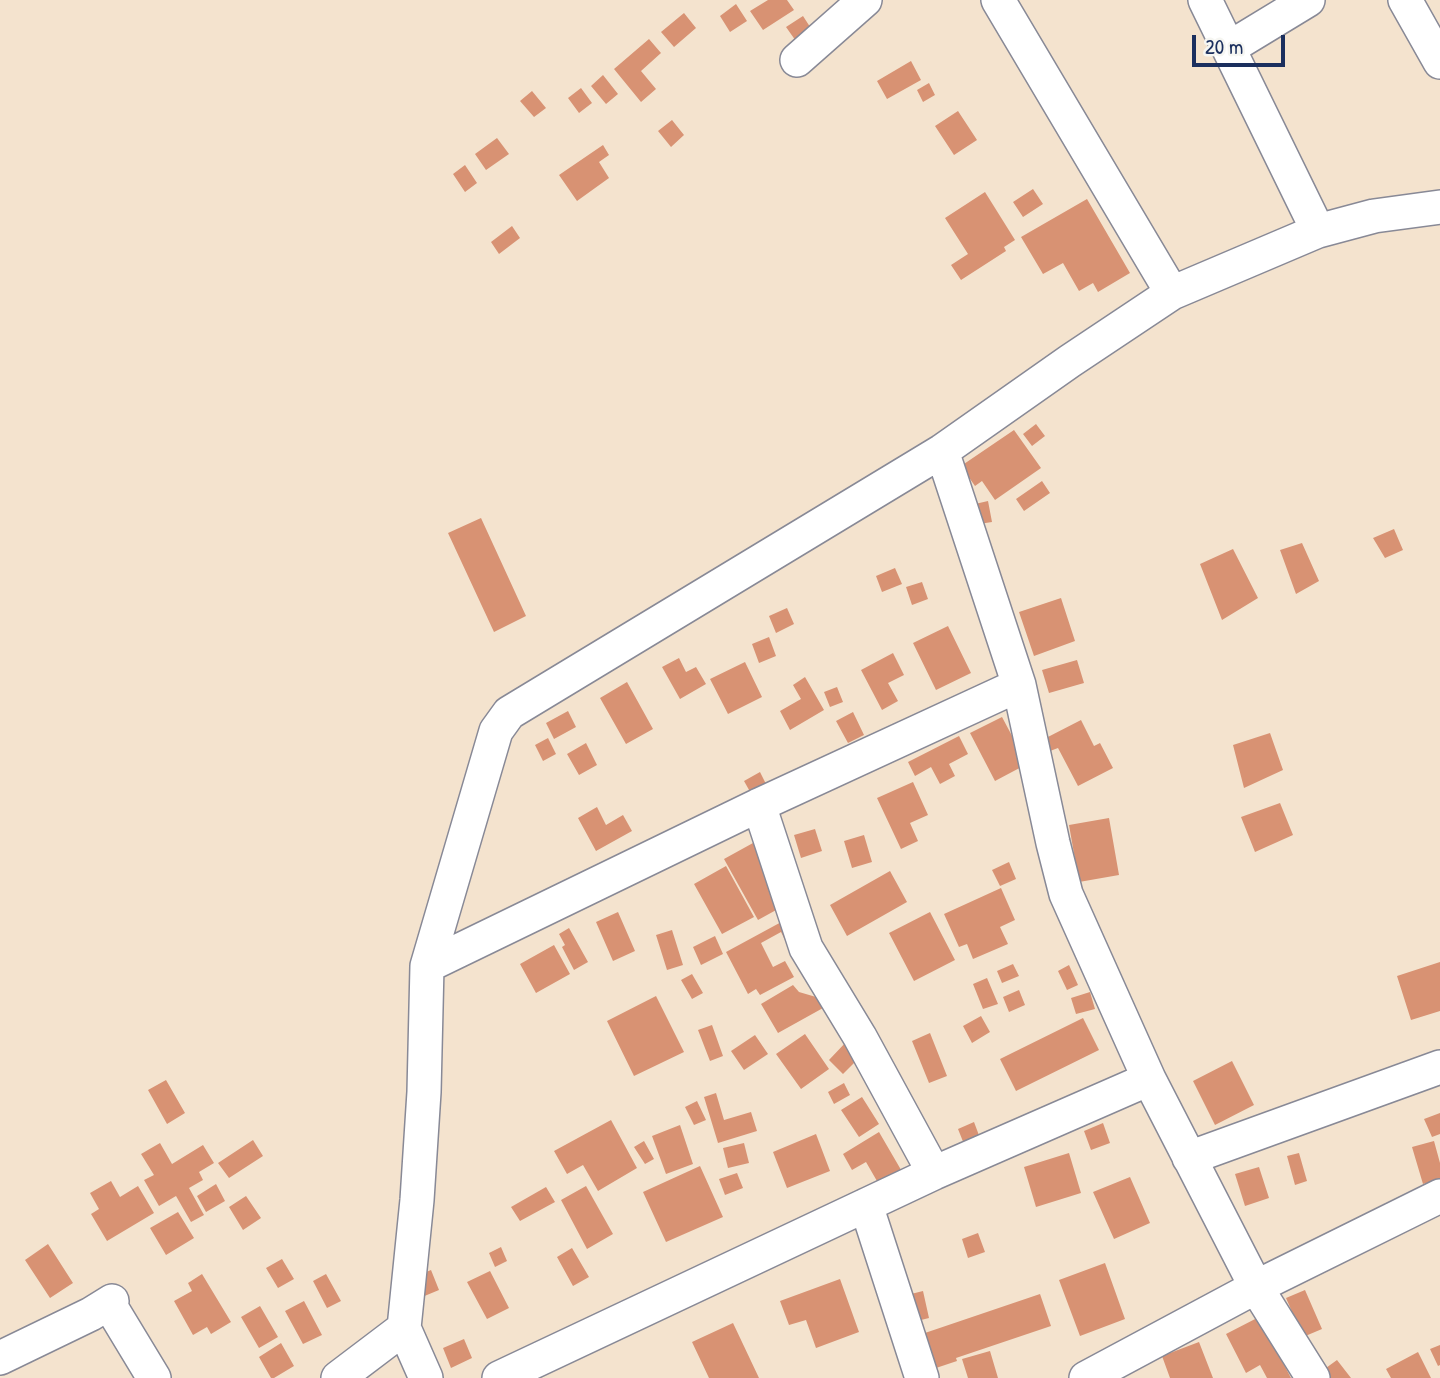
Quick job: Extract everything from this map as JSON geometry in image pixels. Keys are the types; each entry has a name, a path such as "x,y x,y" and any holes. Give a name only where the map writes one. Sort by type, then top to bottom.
{"street":[{"path":"797,60 865,0"},
{"path":"998,0 1172,293"},
{"path":"1205,0 1318,231"},
{"path":"1228,48 1308,0"},
{"path":"1405,0 1440,62"},
{"path":"426,1378 404,1328 425,1092 427,965 496,731 509,713 942,451 1172,293 1318,231 1374,216 1440,207"},
{"path":"942,451 1019,685 1066,894 1149,1079 1189,1158 1256,1287 1312,1378"},
{"path":"427,965 1019,685"},
{"path":"759,806 806,948 860,1037 934,1173"},
{"path":"1189,1158 1440,1067"},
{"path":"499,1378 934,1173 1149,1079"},
{"path":"1086,1378 1256,1287 1440,1196"},
{"path":"866,1205 922,1378"},
{"path":"10,1378 0,1359 113,1301 111,1307 154,1378"},
{"path":"338,1378 404,1328"}],"building":[{"path":"768,0 787,0 794,10 763,30 750,11"},
{"path":"736,4 747,21 730,32 720,16"},
{"path":"684,13 696,28 674,47 661,32"},
{"path":"803,16 814,33 798,44 786,27"},
{"path":"649,39 661,53 641,71 656,89 641,102 614,69"},
{"path":"911,61 921,80 887,99 877,81"},
{"path":"603,75 618,94 606,104 591,86"},
{"path":"929,83 935,95 923,102 917,90"},
{"path":"581,88 592,103 579,113 568,98"},
{"path":"532,91 546,108 534,117 520,101"},
{"path":"958,111 977,140 954,155 935,126"},
{"path":"672,120 684,135 671,147 658,131"},
{"path":"497,138 509,154 486,170 475,154"},
{"path":"603,145 609,155 599,162 609,178 577,201 559,175"},
{"path":"465,165 477,183 465,192 453,174"},
{"path":"1033,189 1043,204 1023,217 1013,202"},
{"path":"985,192 1015,240 1004,247 1006,251 961,280 951,265 968,254 945,218"},
{"path":"1087,199 1130,273 1098,292 1093,283 1079,291 1063,263 1043,274 1021,237"},
{"path":"512,226 520,238 499,254 491,242"},
{"path":"1036,424 1045,436 1032,446 1023,434"},
{"path":"1014,430 1041,468 995,500 982,481 975,486 961,466"},
{"path":"1042,481 1050,493 1024,511 1016,499"},
{"path":"988,501 992,522 979,524 975,504"},
{"path":"481,518 526,616 494,632 448,533"},
{"path":"1394,529 1403,550 1385,558 1373,538"},
{"path":"1302,543 1319,581 1296,594 1280,550"},
{"path":"1233,549 1258,598 1222,620 1200,564"},
{"path":"895,568 902,584 882,592 876,576"},
{"path":"922,582 928,599 912,605 906,587"},
{"path":"1061,598 1075,641 1034,656 1019,612"},
{"path":"787,608 794,624 776,633 769,616"},
{"path":"948,626 971,673 936,690 913,643"},
{"path":"769,637 776,656 759,663 752,644"},
{"path":"893,653 904,675 888,683 898,701 882,710 861,670"},
{"path":"679,658 686,672 696,667 706,684 680,699 662,667"},
{"path":"1077,660 1084,683 1049,693 1042,670"},
{"path":"745,662 762,697 728,714 710,679"},
{"path":"805,677 824,710 790,730 780,711 801,699 793,685"},
{"path":"627,682 653,729 626,744 600,698"},
{"path":"837,687 843,702 830,707 824,692"},
{"path":"568,711 576,727 554,739 546,723"},
{"path":"853,712 864,735 848,743 836,721"},
{"path":"1002,717 1027,764 995,781 970,733"},
{"path":"1081,720 1094,746 1100,743 1113,768 1078,786 1058,748 1050,751 1044,739"},
{"path":"1270,733 1283,770 1244,788 1233,745"},
{"path":"959,736 968,754 949,764 955,776 940,784 931,767 915,776 908,762"},
{"path":"548,738 556,754 543,761 535,745"},
{"path":"586,743 597,765 579,775 567,754"},
{"path":"760,772 768,788 753,797 744,781"},
{"path":"913,782 928,815 910,823 918,841 901,849 877,798"},
{"path":"1280,803 1293,835 1255,852 1241,817"},
{"path":"597,807 606,825 623,815 632,831 596,851 578,818"},
{"path":"1109,818 1119,875 1079,882 1069,825"},
{"path":"815,829 822,851 801,858 794,835"},
{"path":"864,835 872,862 852,868 844,841"},
{"path":"753,843 787,904 758,920 724,859"},
{"path":"1009,862 1016,879 1000,886 992,870"},
{"path":"726,866 754,917 722,934 694,884"},
{"path":"890,871 907,902 847,936 830,905"},
{"path":"1001,888 1015,920 1000,927 1008,944 973,959 967,944 959,947 944,914"},
{"path":"618,912 635,951 613,961 596,922"},
{"path":"930,912 955,960 914,981 889,933"},
{"path":"785,920 793,936 785,940 781,932 761,943 773,967 785,961 794,977 760,995 756,989 748,994 726,952"},
{"path":"569,928 588,962 574,970 562,947 565,945 559,934"},
{"path":"672,930 683,965 667,970 656,935"},
{"path":"715,936 723,954 701,965 693,947"},
{"path":"554,945 570,974 536,993 520,964"},
{"path":"1440,962 1440,1011 1411,1020 1397,976"},
{"path":"1013,964 1019,976 1002,983 997,971"},
{"path":"1069,965 1078,985 1067,990 1058,971"},
{"path":"692,974 703,993 692,999 681,980"},
{"path":"987,978 998,1004 983,1009 973,984"},
{"path":"793,985 799,992 816,997 823,1008 778,1033 761,1004"},
{"path":"1019,990 1025,1005 1009,1012 1003,997"},
{"path":"1090,992 1095,1009 1076,1014 1071,998"},
{"path":"656,996 684,1052 634,1076 607,1021"},
{"path":"981,1016 990,1032 972,1043 963,1026"},
{"path":"1083,1018 1099,1050 1016,1091 1000,1059"},
{"path":"712,1025 723,1056 710,1061 698,1030"},
{"path":"930,1033 947,1076 929,1083 912,1041"},
{"path":"805,1034 829,1069 801,1089 776,1054"},
{"path":"755,1035 768,1054 744,1070 731,1051"},
{"path":"847,1041 862,1055 843,1074 829,1060"},
{"path":"1232,1061 1254,1105 1215,1125 1193,1081"},
{"path":"166,1080 185,1113 167,1124 148,1090"},
{"path":"844,1083 850,1095 834,1104 828,1092"},
{"path":"716,1093 724,1120 751,1112 757,1131 718,1143 704,1097"},
{"path":"862,1097 879,1124 859,1137 841,1110"},
{"path":"697,1101 706,1120 694,1125 685,1107"},
{"path":"1440,1113 1440,1134 1432,1137 1424,1119"},
{"path":"611,1120 637,1168 598,1191 583,1165 567,1174 554,1151"},
{"path":"974,1122 980,1138 964,1144 958,1129"},
{"path":"1103,1123 1110,1143 1091,1150 1084,1131"},
{"path":"680,1125 693,1164 666,1174 652,1136"},
{"path":"879,1132 904,1175 881,1188 866,1162 852,1170 843,1154"},
{"path":"816,1134 830,1171 787,1188 773,1152"},
{"path":"253,1140 263,1156 229,1178 218,1163"},
{"path":"644,1141 654,1159 645,1164 634,1147"},
{"path":"1434,1141 1440,1163 1440,1179 1423,1184 1412,1147"},
{"path":"160,1143 172,1164 203,1145 214,1163 199,1172 203,1180 189,1188 204,1215 191,1222 176,1196 159,1206 144,1180 154,1175 141,1154"},
{"path":"744,1143 749,1163 728,1168 723,1148"},
{"path":"1069,1153 1081,1193 1036,1207 1024,1167"},
{"path":"1299,1153 1307,1181 1295,1185 1287,1156"},
{"path":"700,1166 723,1217 666,1242 643,1192"},
{"path":"1259,1167 1269,1198 1245,1206 1235,1174"},
{"path":"737,1173 743,1188 725,1195 719,1179"},
{"path":"1130,1177 1150,1223 1114,1239 1093,1192"},
{"path":"111,1181 120,1197 138,1186 154,1213 107,1241 91,1214 99,1209 90,1193"},
{"path":"216,1184 225,1201 206,1212 197,1196"},
{"path":"586,1186 613,1234 587,1249 561,1200"},
{"path":"546,1187 555,1202 520,1221 511,1207"},
{"path":"246,1196 261,1218 243,1230 229,1207"},
{"path":"178,1212 194,1238 166,1255 150,1228"},
{"path":"978,1233 985,1252 968,1258 962,1239"},
{"path":"48,1244 73,1283 50,1298 25,1260"},
{"path":"501,1247 507,1261 495,1267 489,1253"},
{"path":"572,1248 589,1277 573,1286 557,1257"},
{"path":"282,1259 294,1279 278,1288 266,1268"},
{"path":"1105,1263 1125,1319 1080,1336 1059,1280"},
{"path":"431,1270 439,1290 410,1302 402,1282"},
{"path":"490,1271 509,1308 487,1319 467,1282"},
{"path":"202,1274 231,1322 211,1334 207,1327 193,1335 174,1301 192,1291 188,1283"},
{"path":"326,1274 341,1301 327,1308 313,1281"},
{"path":"840,1279 859,1332 816,1348 806,1320 789,1325 780,1301"},
{"path":"1305,1290 1322,1329 1303,1337 1286,1298"},
{"path":"923,1291 929,1318 909,1323 903,1296"},
{"path":"1040,1294 1051,1326 956,1358 957,1361 930,1370 919,1335"},
{"path":"304,1301 322,1335 303,1344 285,1311"},
{"path":"260,1306 278,1337 259,1348 241,1317"},
{"path":"1259,1317 1291,1378 1267,1378 1260,1365 1246,1373 1226,1334"},
{"path":"733,1323 759,1378 709,1378 692,1342"},
{"path":"464,1339 472,1358 451,1368 443,1348"},
{"path":"1199,1342 1213,1378 1170,1378 1162,1356"},
{"path":"281,1343 294,1366 271,1378 259,1357"},
{"path":"1440,1345 1440,1365 1438,1366 1430,1349"},
{"path":"990,1351 998,1378 968,1378 962,1359"},
{"path":"1418,1352 1431,1378 1391,1378 1386,1369"},
{"path":"1337,1360 1351,1378 1323,1378 1319,1373"}]}
